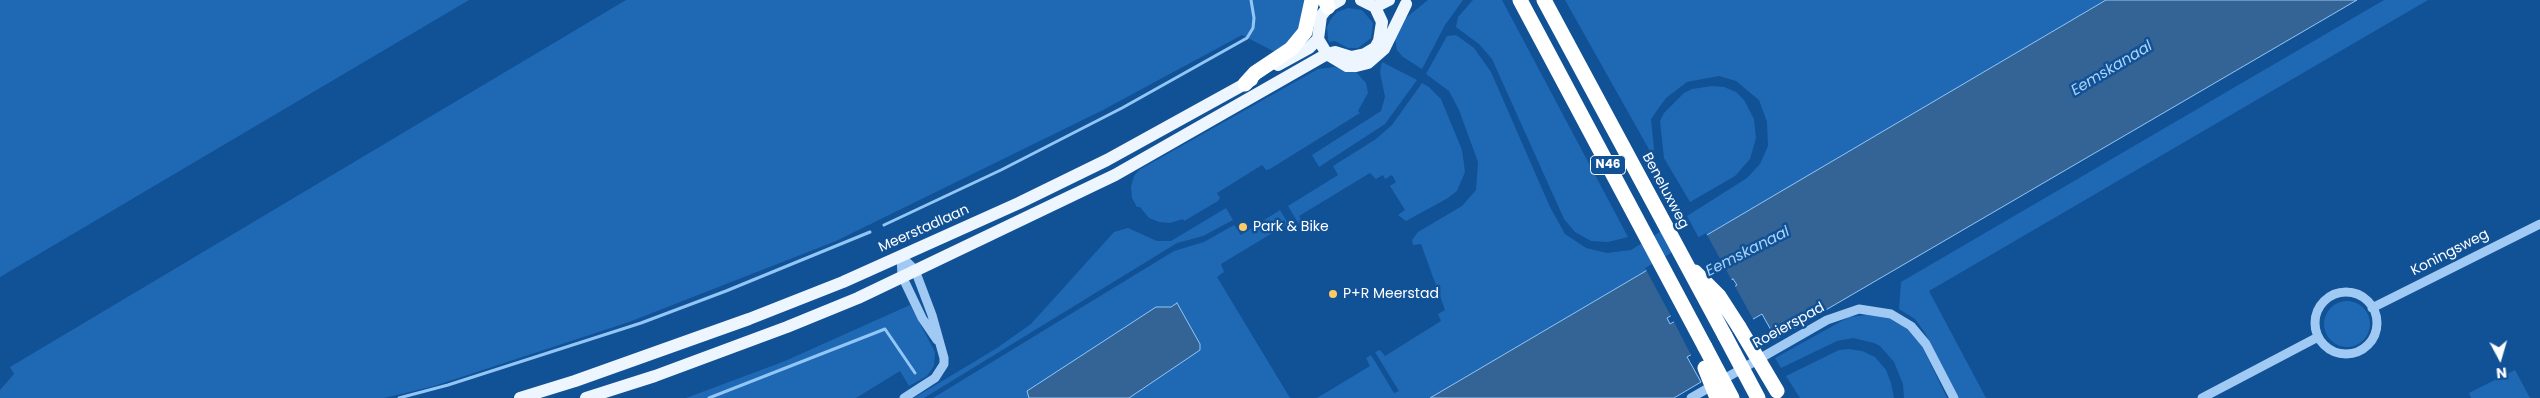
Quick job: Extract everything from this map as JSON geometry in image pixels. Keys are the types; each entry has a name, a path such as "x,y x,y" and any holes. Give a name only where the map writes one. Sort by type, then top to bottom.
{"highway":[{"path":"1245,84 1255,73 1291,49 1305,32 1312,0"},
{"name":"N46","path":"1520,0 1732,398"},
{"name":"Beneluxweg","path":"1544,0 1758,398"},
{"name":"N46","path":"1684,260 1719,296 1779,395"},
{"name":"N46","path":"1701,339 1705,368 1717,398"}],"main road":[{"path":"1331,2 1321,16 1318,40 1326,54 1347,66 1356,66 1368,63 1384,49 1386,26 1374,7 1361,0"},
{"path":"1374,7 1389,0"},
{"path":"1386,26 1410,2"},
{"name":"Meerstadlaan","path":"520,398 575,381 749,319 843,282 901,256 1019,203 1107,160 1309,48 1318,40"},
{"path":"586,398 655,376 787,328 915,270 1115,175 1326,54"}],"street":[{"name":"Koningsweg","path":"2372,308 2540,224"},
{"path":"901,256 915,270 932,315 944,358 941,369 930,381 904,398"},
{"path":"901,256 902,276 922,318 941,347"},
{"path":"2344,293 2357,295 2372,308 2376,321 2374,335 2371,341 2360,351 2347,354 2333,351 2322,343 2318,337 2315,324 2318,311 2331,296 2344,293"},
{"name":"Roeierspad","path":"1691,398 1826,320 1859,309 1891,314 1911,326 1926,344 1954,398"},
{"path":"2202,398 2318,337"}],"shaded area":[{"path":"0,0 469,0 0,277"},
{"path":"626,0 1304,0 1304,7 1297,33 1277,53 1242,35 1103,110 836,241 629,322 434,386 384,398 0,398 0,390 14,374 10,367"},
{"path":"1428,0 1463,0 1445,25 1422,69 1403,57 1397,50 1395,39 1402,21"},
{"path":"1473,0 1502,0 1628,237 1608,242 1591,241 1575,232 1564,219 1492,59 1479,44 1456,27 1458,17"},
{"path":"1565,0 2106,0 1700,240 1687,216 1747,178 1760,164 1768,146 1767,122 1759,100 1736,81 1719,76 1687,82 1666,98 1651,119 1655,160"},
{"path":"2384,0 2428,0 1929,291 1986,398 1958,398 1925,333 1915,319 1899,309 1901,282"},
{"path":"1348,8 1362,10 1373,23 1371,38 1358,48 1348,48 1335,41 1329,42 1328,38 1327,27 1331,19 1337,12"},
{"path":"1456,35 1474,48 1491,72 1550,207 1565,234 1586,248 1607,253 1631,250 1668,227 1681,250 1430,398 1317,398 1370,366 1366,358 1371,355 1394,393 1399,391 1375,352 1380,350 1385,356 1441,321 1438,314 1445,310 1421,244 1413,245 1412,240 1418,232 1462,206 1476,190 1478,162 1459,110 1449,91 1426,74 1447,36"},
{"path":"1382,62 1417,80 1385,124 1319,167 1312,155 1381,111 1385,97 1380,72"},
{"path":"1335,67 1356,72 1366,83 1368,93 1358,111 1360,113 1270,169 1266,170 1262,165 1217,193 1220,198 1218,201 1184,221 1183,219 1170,223 1159,222 1149,218 1140,207 1137,207 1132,198 1131,187 1134,176 1139,170 1318,69"},
{"path":"1422,83 1441,99 1462,150 1465,172 1457,191 1406,221 1398,215 1405,210 1390,186 1396,182 1392,175 1385,179 1383,175 1376,179 1370,173 1299,216 1303,223 1300,226 1288,206 1338,175 1333,166 1376,139 1392,125"},
{"path":"1712,86 1724,87 1736,92 1744,100 1754,119 1756,138 1750,159 1735,176 1690,202 1664,158 1660,121 1664,113 1684,93 1692,89"},
{"path":"1226,208 1233,220 1203,236 1177,243 924,398 914,398 997,348 1031,324 1114,232 1128,228 1157,241 1171,241"},
{"path":"1280,210 1292,230 1289,232 1284,226 1221,264 1224,272 1217,277 1290,398 933,398 1174,251 1204,242 1234,225 1241,235"},
{"path":"2347,301 2360,305 2366,311 2370,324 2366,337 2360,343 2347,347 2334,343 2328,337 2324,324 2328,311 2334,305"},
{"path":"910,305 935,352 934,366 927,376 909,386 900,371 856,398 686,398 785,361"},
{"path":"1867,315 1893,317 1904,324 1919,340 1947,398 1904,398 1903,384 1894,362 1880,346 1853,338 1837,341 1781,368 1775,358 1849,317"},
{"path":"1839,350 1862,351 1875,357 1886,370 1894,398 1800,398 1786,376"},
{"path":"2515,370 2530,398 2471,398 2469,393"}],"water":[{"name":"Eemskanaal","path":"2106,0 2357,0 1776,339 1762,314 1687,357 1701,382 1674,398 1430,398","holes":["1733,279 1737,285 1670,324 1667,318"]},
{"path":"1177,303 1200,344 1200,350 1129,398 1029,398 1027,391 1156,307 1171,307"}],"pier":[{"path":"1706,233 1734,284 1672,318 1645,268"},
{"path":"1734,284 1754,321 1692,357 1673,320"}],"waterway":[{"path":"884,225 1001,170 1122,108 1247,38 1253,28 1254,18 1251,0"},
{"path":"399,398 448,385 641,323 726,291 870,232"},
{"path":"709,398 885,329 915,373"}],"place":[{"name":"Park & Bike","path":"1243,227"},
{"name":"P+R Meerstad","path":"1333,294"}]}
